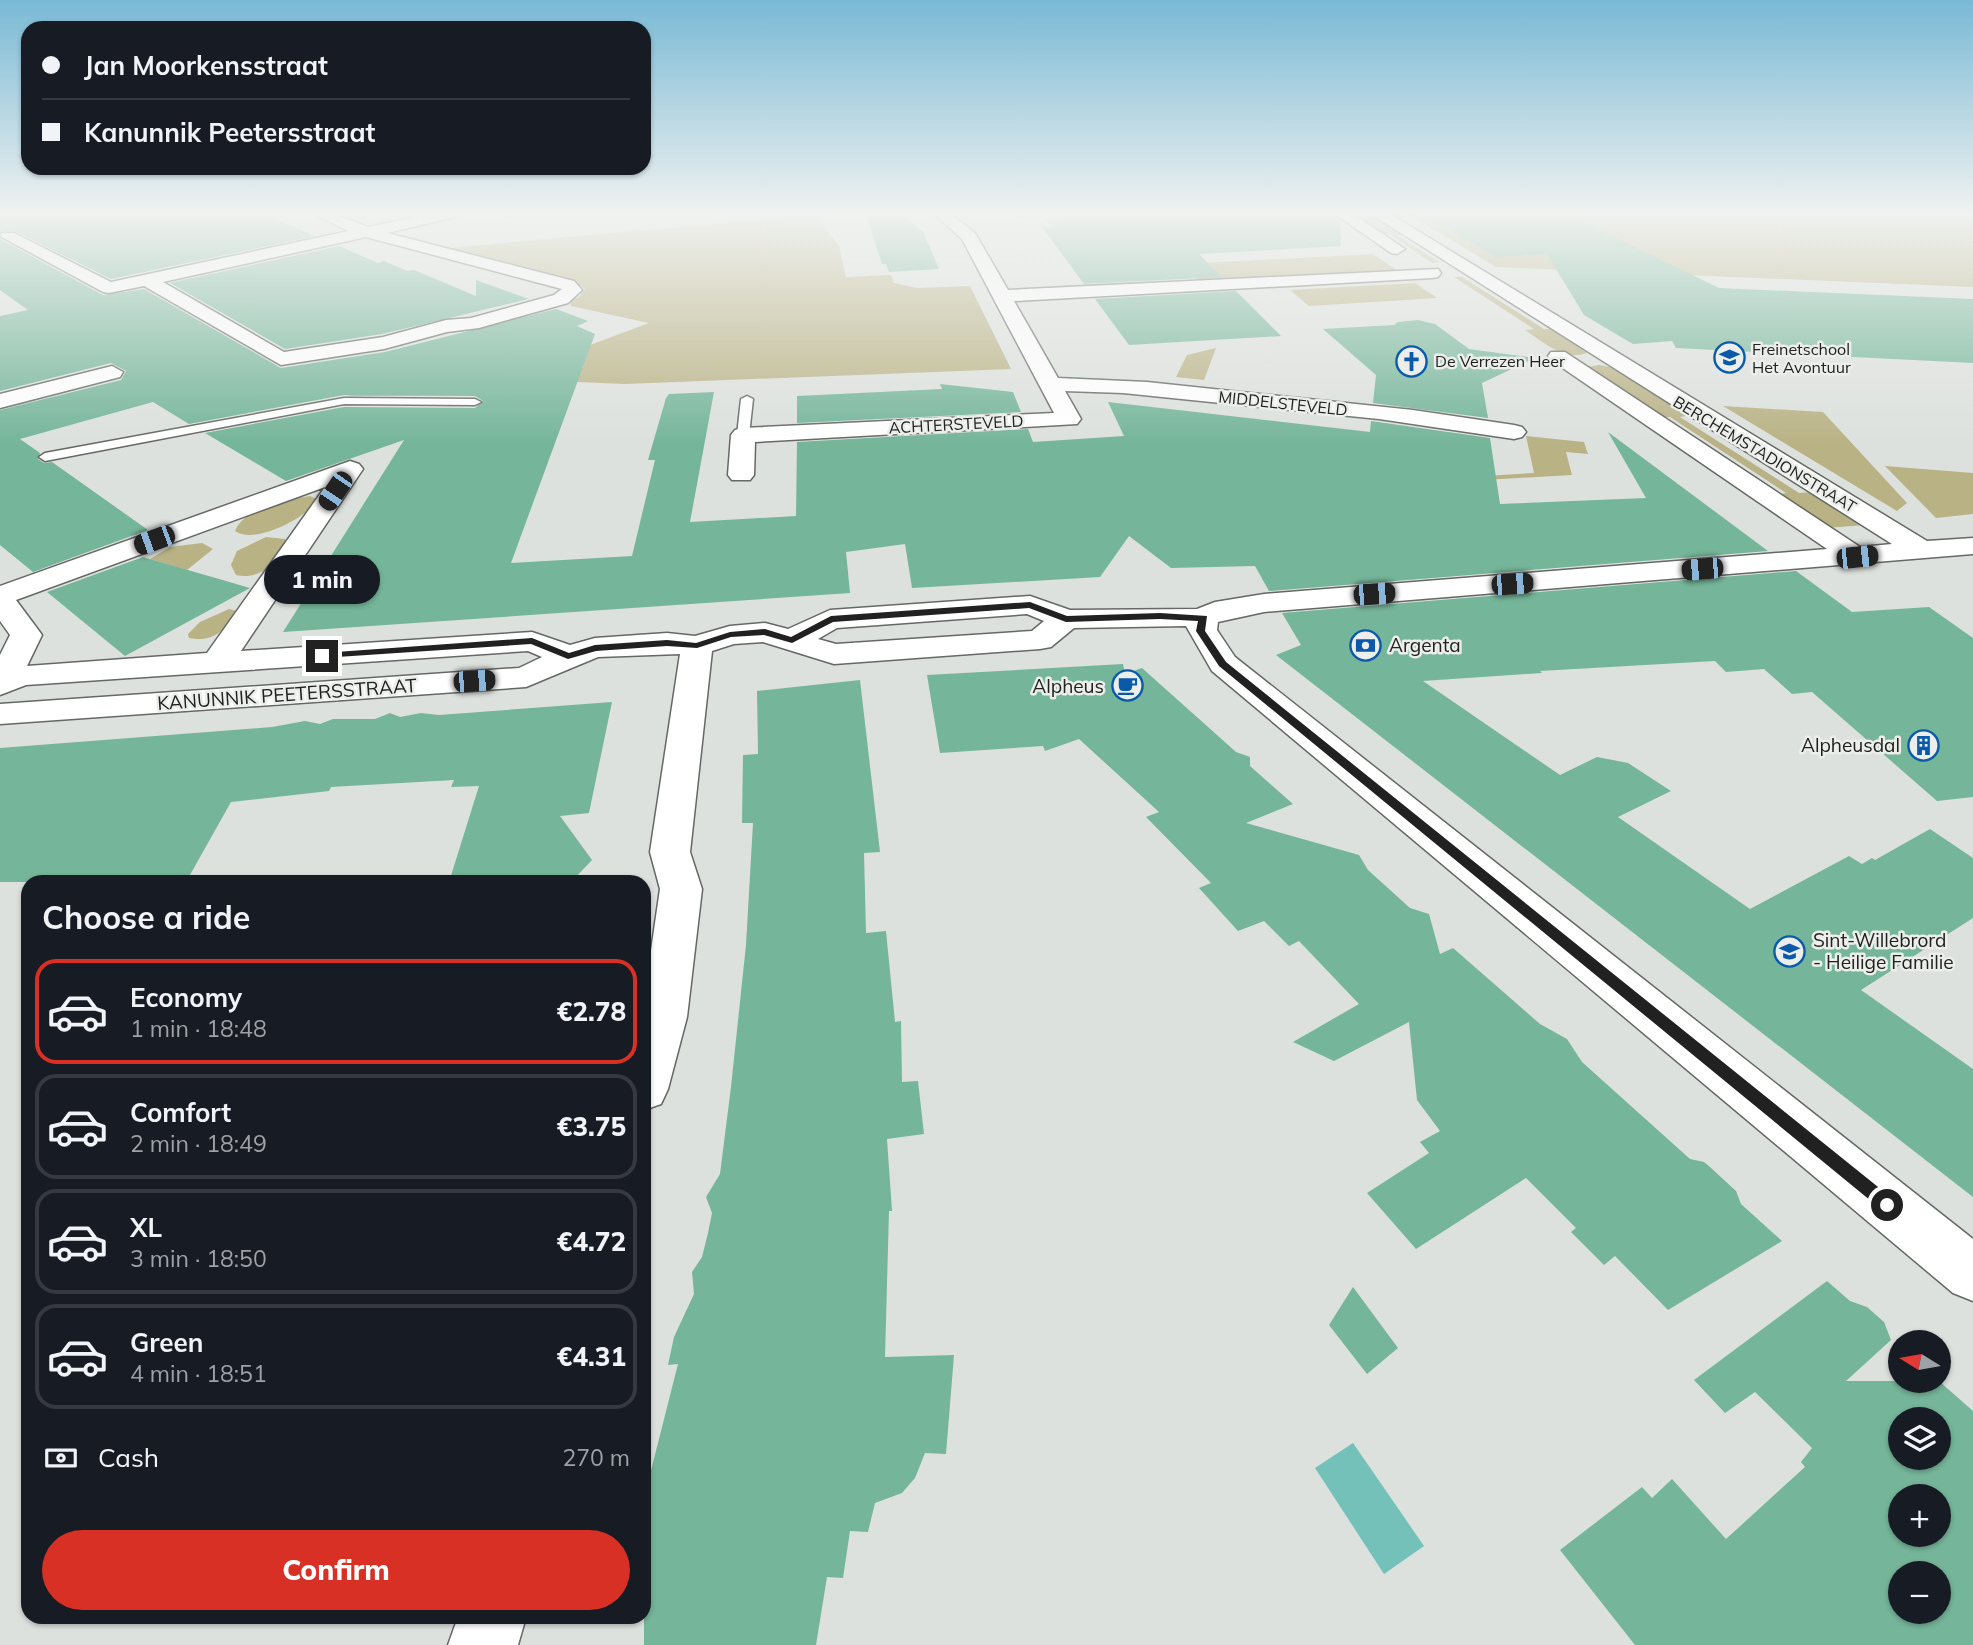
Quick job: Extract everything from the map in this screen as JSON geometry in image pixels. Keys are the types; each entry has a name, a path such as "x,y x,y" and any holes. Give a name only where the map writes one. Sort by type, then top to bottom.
{"street":[{"path":"167,291 281,359 383,343 446,326 472,324 561,299 572,291"},
{"name":"ACHTERSTEVELD","path":"743,435 1069,419 999,291"},
{"path":"1002,296 1100,291"},
{"name":"BERCHEMSTADIONSTRAAT","path":"1501,291 1923,551"},
{"name":"BERCHEMSTADIONSTRAAT","path":"1543,346 1857,557"},
{"path":"1564,361 1607,358"},
{"path":"0,401 112,372"},
{"name":"MIDDELSTEVELD","path":"1051,385 1086,383 1189,393 1456,421 1514,432"},
{"path":"740,475 743,435"},
{"name":"KANUNNIK PEETERSSTRAAT","path":"0,598 350,470 217,663"},
{"path":"1973,546 1264,603 1215,611 1203,618 1201,631 1223,664 1973,1274"},
{"path":"0,598 26,635 16,658 0,673"},
{"name":"KANUNNIK PEETERSSTRAAT","path":"0,714 526,677 568,656 595,648 667,643 697,646 730,635 765,632 834,654 1040,640 1066,619 1160,616 1203,618"},
{"name":"KANUNNIK PEETERSSTRAAT","path":"0,685 19,677 532,641 568,656"},
{"path":"651,1064 664,1017 681,889 670,852 697,646"},
{"path":"483,1645 490,1624"}],"lane":[{"path":"743,435 747,399"},
{"path":"45,457 344,401 475,402"}],"shaded area":[{"path":"584,291 972,291 1011,369 625,384 578,382 522,385 509,395 346,396 558,357 649,323 571,306 570,301 579,297"},
{"path":"1291,291 1426,291 1437,298 1309,306"},
{"path":"1475,291 1484,291 1544,329 1555,329 1587,353 1570,354 1546,345 1525,330 1534,329"},
{"path":"1216,348 1204,380 1176,377 1187,355"},
{"path":"1599,365 1615,368 1691,415 1680,417 1799,493 1812,492 1865,525 1826,528 1775,495 1786,493 1670,417 1658,418 1587,367"},
{"path":"1723,406 1823,412 1907,503 1897,511"},
{"path":"1526,436 1584,442 1588,454 1566,452 1572,475 1421,480 1534,473"},
{"path":"1885,466 1973,473 1973,514 1936,518"},
{"path":"310,496 318,500 312,507 279,528 255,535 235,531 240,523 257,510"},
{"path":"266,537 285,539 288,545 267,569 253,575 236,575 231,565 237,551"},
{"path":"202,543 213,549 187,570 150,559 170,547"},
{"path":"229,609 237,611 218,634 205,639 189,638 188,634 200,622"}],"water":[{"path":"1353,1443 1424,1546 1384,1574 1315,1468"}],"building":[{"path":"1,291 95,291 103,295 147,291 281,368 385,352 556,309 588,321 577,326 595,334 511,563 632,556 655,460 648,460 666,398 669,394 714,392 690,522 796,516 797,442 1028,429 1033,442 1124,436 1108,402 1370,432 1371,421 1490,438 1500,504 1646,498 1608,432 1768,551 1269,591 1255,566 1171,568 1129,536 1100,577 912,588 905,544 846,552 850,593 283,632 404,440 286,481 205,433 344,407 475,408 483,401 475,396 344,395 189,424 153,402 20,439 40,453 38,459 44,463 52,462 148,530 33,572 0,545 0,410 121,380 126,371 111,363 0,391 0,316 28,310"},
{"path":"184,291 464,291 476,296 476,291 506,291 529,299 382,334 285,349"},
{"path":"1236,291 1281,336 1129,345 1095,299"},
{"path":"1569,291 1783,291 1973,299 1973,363 1676,348 1672,341 1633,344 1584,315"},
{"path":"1418,320 1435,324 1469,349 1535,358 1482,383 1488,418 1373,403 1376,375 1323,329 1394,325 1398,322"},
{"path":"940,384 1013,392 1021,412 797,423 797,396 942,389"},
{"path":"143,557 250,588 125,656 47,592"},
{"path":"1796,571 1852,612 1929,607 1973,638 1973,797 1937,801 1812,692 1792,694 1764,669 1726,672 1715,661 1423,681 1560,775 1597,757 1628,763 1671,791 1618,817 1750,909 1849,856 1862,864 1872,858 1875,860 1930,829 1973,858 1973,918 1861,990 1973,1069 1973,1197 1276,655 1301,645 1282,613"},
{"path":"1123,664 1125,674 1142,668 1236,752 1250,757 1250,766 1293,804 1246,823 1359,855 1368,870 1410,908 1429,914 1440,954 1453,948 1540,1024 1567,1039 1582,1062 1690,1159 1704,1162 1710,1167 1736,1191 1741,1204 1782,1241 1668,1310 1615,1256 1604,1265 1571,1232 1576,1228 1526,1178 1416,1249 1367,1193 1429,1153 1420,1142 1440,1131 1417,1100 1409,1022 1334,1061 1293,1042 1359,1004 1299,941 1289,946 1264,921 1238,931 1199,888 1211,883 1146,817 1159,812 1079,739 1045,751 1043,746 940,753 927,675"},
{"path":"860,680 880,852 864,853 866,933 886,931 895,1022 901,1021 902,1082 918,1081 924,1134 887,1139 892,1211 889,1211 885,1357 954,1355 946,1454 925,1453 915,1478 902,1493 875,1503 868,1532 850,1531 843,1578 827,1577 816,1645 644,1645 644,1624 651,1624 651,1470 678,1364 668,1365 674,1337 694,1294 692,1272 702,1257 708,1233 712,1213 706,1197 720,1174 731,1087 746,945 753,823 742,823 743,755 758,754 757,691"},
{"path":"612,702 589,813 560,816 592,860 578,875 451,875 479,786 451,787 454,780 331,787 329,791 231,802 190,875 21,875 21,882 0,882 0,748 272,727 305,721 320,724 333,719 375,719 390,713 400,717 421,713 439,715"},
{"path":"1827,1281 1850,1301 1867,1307 1884,1322 1888,1343 1846,1381 1888,1381 1888,1393 1951,1392 1973,1411 1973,1645 1635,1645 1560,1550 1642,1487 1652,1498 1672,1479 1726,1539 1805,1467 1801,1462 1812,1448 1755,1392 1725,1413 1694,1380"},
{"path":"1353,1287 1398,1348 1367,1374 1329,1325"}],"place":[{"name":"Freinetschool Het Avontuur","path":"1729,358"},
{"name":"De Verrezen Heer","path":"1412,361"},
{"name":"Argenta","path":"1366,645"},
{"name":"Alpheus","path":"1127,686"},
{"name":"Alpheusdal","path":"1923,745"},
{"name":"Sint-Willebrord - Heilige Familie","path":"1790,951"}],"route":[{"path":"322,656 532,641 568,656 595,648 667,643 697,646 730,635 765,632 792,640 831,619 1030,605 1066,619 1160,616 1203,618 1201,631 1223,664 1887,1205"}]}
